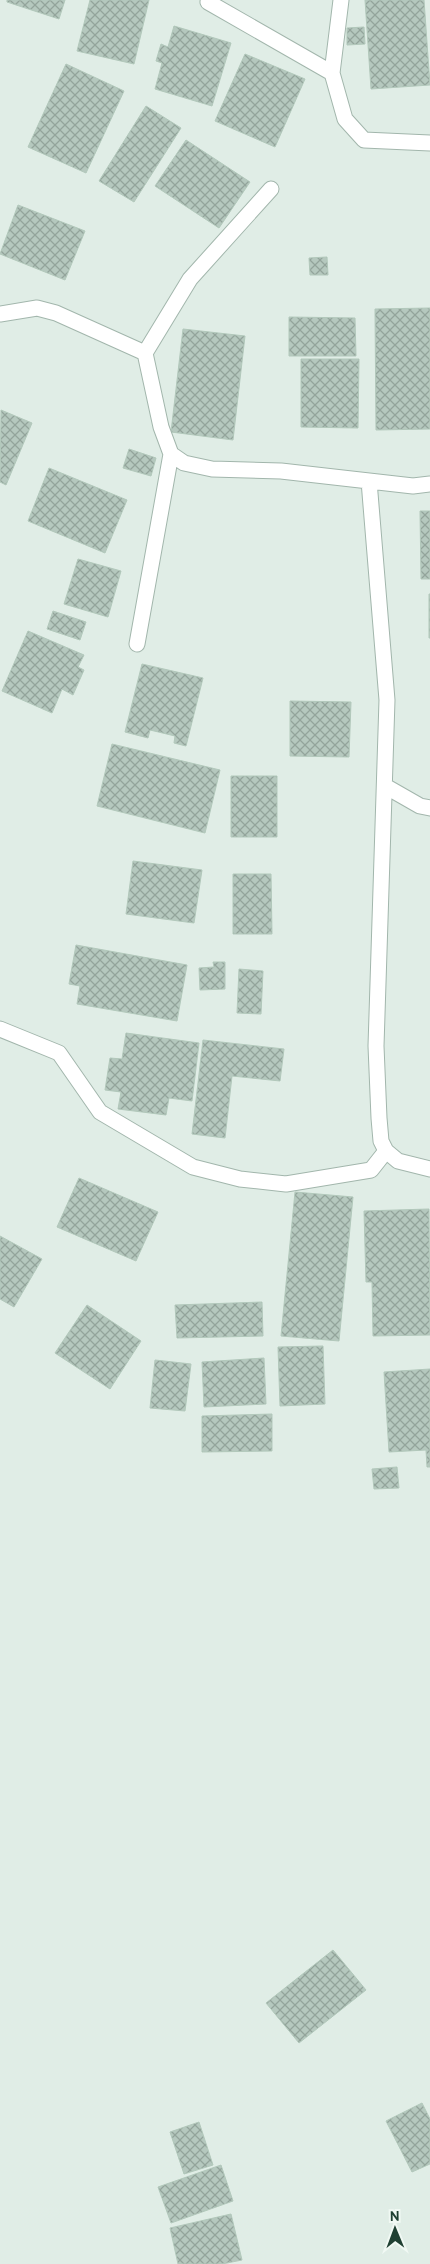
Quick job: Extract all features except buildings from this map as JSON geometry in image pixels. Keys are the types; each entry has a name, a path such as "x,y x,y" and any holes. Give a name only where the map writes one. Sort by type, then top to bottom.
{"street":[{"path":"341,0 332,73 345,119 364,140 430,143"},
{"path":"207,1 332,73"},
{"path":"271,189 190,279 145,353 161,427 172,454 184,463 212,469 282,471 413,486 430,484"},
{"path":"0,314 37,308 56,313 145,353"},
{"path":"137,644 172,454"},
{"path":"369,481 387,700 376,1046 381,1141 386,1151 398,1161 430,1169"},
{"path":"385,786 420,806 430,808"},
{"path":"0,1029 59,1053 100,1112 193,1166 240,1179 286,1184 371,1170 386,1151"}]}
